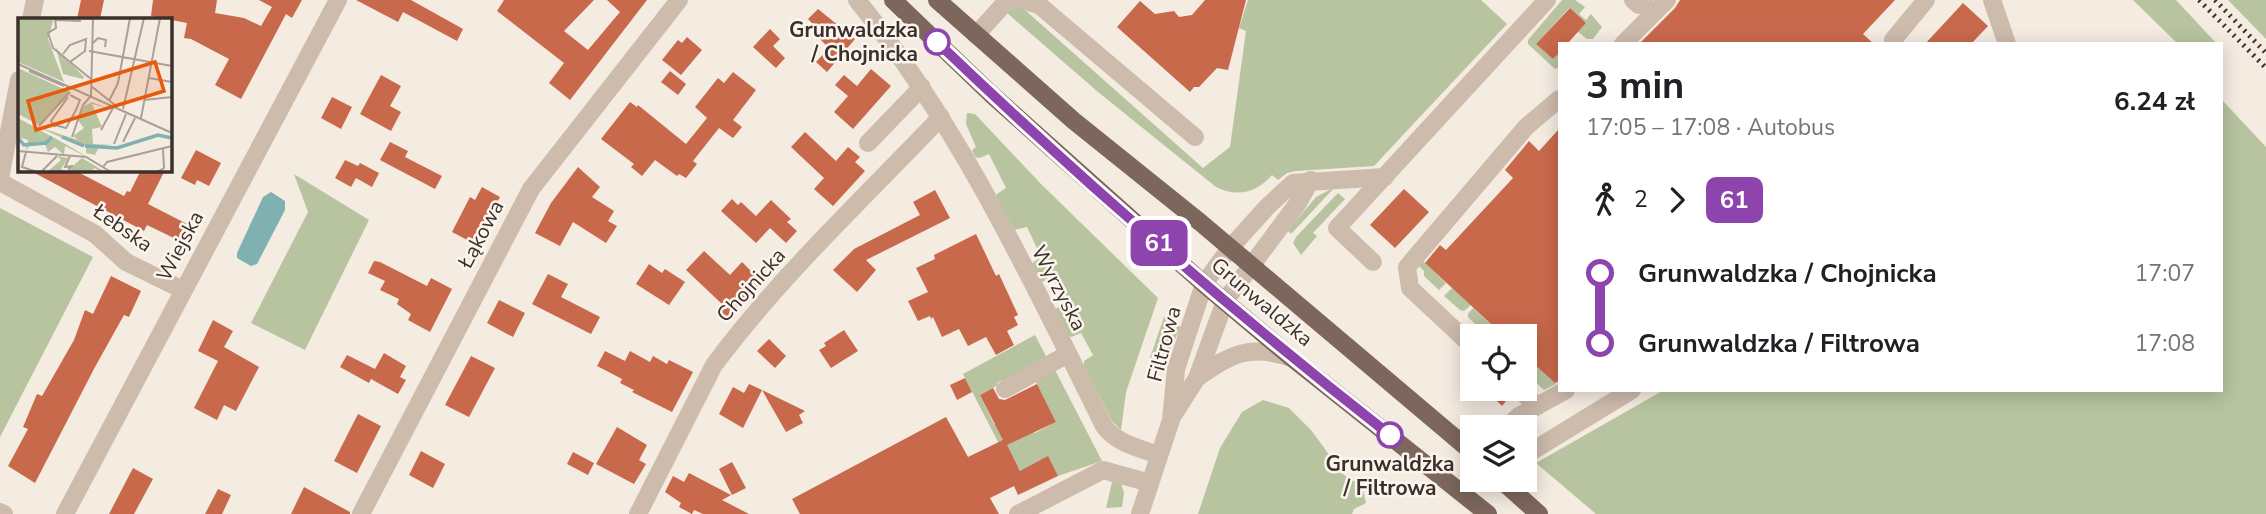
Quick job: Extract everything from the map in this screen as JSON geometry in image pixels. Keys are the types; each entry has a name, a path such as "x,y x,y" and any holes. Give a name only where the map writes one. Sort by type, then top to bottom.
{"main road":[{"name":"Grunwaldzka","path":"893,0 1001,103 1204,284 1292,358 1488,514"},
{"name":"Grunwaldzka","path":"937,0 1082,128 1230,247 1460,442"},
{"path":"1515,492 1538,514"}],"street":[{"path":"31,18 35,0"},
{"name":"Wiejska","path":"65,514 338,0"},
{"name":"Łąkowa","path":"361,514 531,189 679,0"},
{"name":"Wyrzyska","path":"857,0 922,87 964,153 1104,426 1121,441 1159,455"},
{"path":"976,35 1005,3 1011,0"},
{"path":"1022,0 1039,5 1195,137"},
{"path":"1373,262 1337,228 1547,0"},
{"path":"1633,0 1639,5 1644,0"},
{"path":"1625,42 1667,0"},
{"path":"1893,40 1926,0"},
{"path":"1992,0 2006,42"},
{"path":"0,180 18,85"},
{"path":"868,143 922,87"},
{"path":"1460,335 1409,288 1406,267 1526,127 1558,100"},
{"name":"Chojnicka","path":"638,514 714,365 730,344 764,302 941,117"},
{"path":"1311,180 1385,177"},
{"name":"Łebska","path":"0,180 95,234 126,262 183,290"},
{"name":"Filtrowa","path":"1171,420 1176,369 1204,284 1230,247 1286,188 1293,183 1311,180"},
{"name":"Filtrowa","path":"1140,514 1171,420 1198,377 1225,301 1311,180"},
{"path":"1198,377 1221,361 1247,351 1266,351 1292,358"},
{"path":"1005,389 1068,354"},
{"path":"1521,415 1562,392"},
{"path":"1537,448 1629,392"},
{"path":"1532,401 1537,406"},
{"path":"1018,514 1103,470 1150,484"}],"green space":[{"path":"1248,0 1481,0 1507,24 1374,166 1296,171 1287,173 1278,180 1272,175 1260,186 1239,193 1216,187 1098,92 1006,12 1016,7 1025,10 1203,168 1230,147 1246,31 1239,28"},
{"path":"1562,0 1575,0 1585,7 1579,14 1586,20 1591,14 1602,27 1593,39 1587,39 1578,32 1586,23 1569,8 1536,44 1553,59 1558,54 1558,68 1555,69 1528,44 1528,40"},
{"path":"2133,0 2176,0 2215,42 2176,42"},
{"path":"2228,0 2266,0 2266,39"},
{"path":"2223,101 2266,147 2266,514 1596,514 1537,462 1660,392 2223,392"},
{"path":"967,113 975,114 1040,183 1158,298 1126,392 1121,430 1112,421 1084,366 1084,361 1093,355 1081,333 1071,337 1068,335 1055,310 1065,301 1053,278 1041,282 1031,264 1041,257 1027,227 1014,230 996,197 1006,188 989,154 975,157 972,150 976,147 966,124"},
{"path":"294,174 369,220 305,350 251,323 308,212"},
{"path":"1335,187 1291,234 1288,231 1316,197"},
{"path":"1338,193 1345,199 1313,233 1317,236 1301,255 1293,243 1296,237"},
{"path":"0,208 93,257 0,437"},
{"path":"1423,261 1446,283 1439,290 1424,276 1424,271 1419,266"},
{"path":"1452,288 1471,305 1464,311 1444,296"},
{"path":"1473,308 1491,324 1475,324 1468,314"},
{"path":"1164,317 1181,327 1162,365 1150,358"},
{"path":"1035,335 1048,360 1005,383 1002,380 980,395 994,424 1035,433 1056,422 1035,380 1055,370 1102,461 1058,476 1048,457 1021,472 1016,463 1010,465 963,374"},
{"path":"1537,367 1556,384 1544,390 1537,383"},
{"path":"1263,400 1289,408 1311,430 1344,475 1362,486 1366,503 1354,509 1352,514 1198,514 1220,448 1242,412"},
{"path":"1113,478 1121,483 1124,493 1122,507 1106,508"}],"water":[{"path":"271,192 285,201 285,210 257,264 251,266 237,258 237,253 263,197"}],"building":[{"path":"81,0 104,0 100,18 77,18"},
{"path":"153,0 217,0 215,13 244,18 261,26 272,7 259,0 302,0 292,18 286,14 241,99 215,85 229,59 184,38 187,23 151,16"},
{"path":"356,0 411,0 463,29 457,41 403,12 398,22"},
{"path":"504,0 594,0 564,31 588,50 620,12 607,0 647,0 570,100 549,83 564,63 497,11"},
{"path":"1205,0 1246,0 1228,70 1217,68 1199,87 1194,87 1190,92 1117,27 1140,1 1155,14 1174,11 1179,17 1192,15"},
{"path":"1680,0 1895,0 1863,34 1872,42 1641,42"},
{"path":"1963,3 1988,26 1973,42 1927,42"},
{"path":"1570,8 1586,23 1569,42 1558,42 1558,54 1553,59 1536,44"},
{"path":"818,9 855,39 827,72 816,62 829,48 818,37 822,33 808,19"},
{"path":"770,29 780,39 773,46 785,58 776,68 753,47"},
{"path":"687,37 702,50 681,75 662,60 678,40 682,43"},
{"path":"871,69 891,86 853,129 834,112 848,96 835,85 844,75 857,86"},
{"path":"670,71 686,84 678,95 661,82"},
{"path":"733,72 756,90 733,120 742,127 733,138 719,128 693,161 697,164 686,178 679,174 677,176 655,160 642,176 631,167 634,164 601,139 630,102 637,107 638,105 686,144 707,118 695,107 718,78 724,83"},
{"path":"381,75 401,86 390,106 401,112 391,131 360,114"},
{"path":"332,97 352,107 341,129 321,118"},
{"path":"1558,130 1558,382 1555,383 1537,367 1537,324 1491,324 1425,263 1440,245 1446,250 1513,178 1505,170 1529,141 1539,151"},
{"path":"805,132 836,161 848,147 860,157 855,162 865,171 833,206 814,189 824,178 791,147"},
{"path":"390,142 408,151 405,157 442,176 435,189 380,160"},
{"path":"196,150 221,163 209,186 197,180 195,185 181,178"},
{"path":"345,160 358,166 360,163 379,173 372,187 356,178 351,187 335,178"},
{"path":"578,167 600,187 592,197 614,211 608,221 617,226 606,243 573,222 560,246 535,233 551,203"},
{"path":"33,172 78,172 124,196 127,191 130,192 140,172 164,172 148,204 189,225 180,241 147,225 144,231"},
{"path":"482,187 500,197 475,244 452,232 470,197 475,200"},
{"path":"1404,189 1429,212 1395,248 1370,225"},
{"path":"935,190 950,218 866,260 876,270 857,292 833,270 854,249 920,215 913,202"},
{"path":"732,199 738,205 741,202 756,216 771,200 791,219 787,222 797,231 786,243 770,228 756,243 721,211"},
{"path":"976,234 1018,315 1014,317 1018,325 1007,331 1014,345 996,355 986,337 968,346 959,329 942,337 933,317 918,321 908,301 928,292 916,268 935,259 934,255"},
{"path":"704,251 730,275 742,262 762,282 726,320 716,310 722,304 686,270"},
{"path":"374,261 427,286 431,278 452,289 430,332 408,320 411,314 397,304 399,299 380,290 385,281 368,273"},
{"path":"649,264 662,273 665,269 685,282 669,305 636,284"},
{"path":"548,274 568,284 561,297 600,317 591,334 532,304"},
{"path":"111,276 141,291 129,317 124,315 95,367 35,483 8,466 28,429 23,427 37,394 42,396 74,340 85,310 93,314"},
{"path":"499,300 525,313 513,337 487,323"},
{"path":"213,320 233,331 224,347 259,367 236,411 224,405 217,420 194,408 218,361 198,351"},
{"path":"844,330 858,351 831,368 819,350 826,346 824,343"},
{"path":"769,339 786,356 775,368 757,351"},
{"path":"605,351 625,361 630,351 650,362 653,356 667,364 669,360 693,372 672,412 632,392 634,390 620,383 622,379 597,366"},
{"path":"384,353 406,366 400,377 406,380 398,394 371,379 369,383 340,367 347,355 375,369"},
{"path":"471,356 495,368 469,417 445,405"},
{"path":"965,378 972,392 957,400 950,385"},
{"path":"749,384 762,390 743,428 719,414 733,387 744,393"},
{"path":"1037,384 1056,422 1007,445 1020,471 1048,456 1058,476 1018,495 1014,486 990,498 999,514 800,514 792,499 946,417 968,457 1003,440 980,395 993,388 999,399 1005,400"},
{"path":"762,390 805,411 799,415 803,423 786,432"},
{"path":"358,414 381,426 357,473 334,461"},
{"path":"617,427 647,445 639,460 646,464 634,484 596,464"},
{"path":"421,451 445,464 433,488 409,475"},
{"path":"573,452 594,463 588,475 567,464"},
{"path":"732,462 746,488 732,495 719,469"},
{"path":"133,468 153,479 134,514 109,514"},
{"path":"689,473 731,495 722,500 749,514 703,514 694,510 692,514 679,507 681,503 665,492 673,476 684,482"},
{"path":"304,487 350,512 350,514 291,514"},
{"path":"218,489 231,495 222,514 205,514"}],"railway":[{"path":"2199,0 2266,68"},
{"path":"2215,0 2266,53"}],"bus line":[{"name":"61","path":"937,42 992,95 1204,284 1390,435"}],"place":[{"name":"Grunwaldzka / Chojnicka","path":"937,42"},
{"name":"Grunwaldzka / Filtrowa","path":"1390,435"}]}
